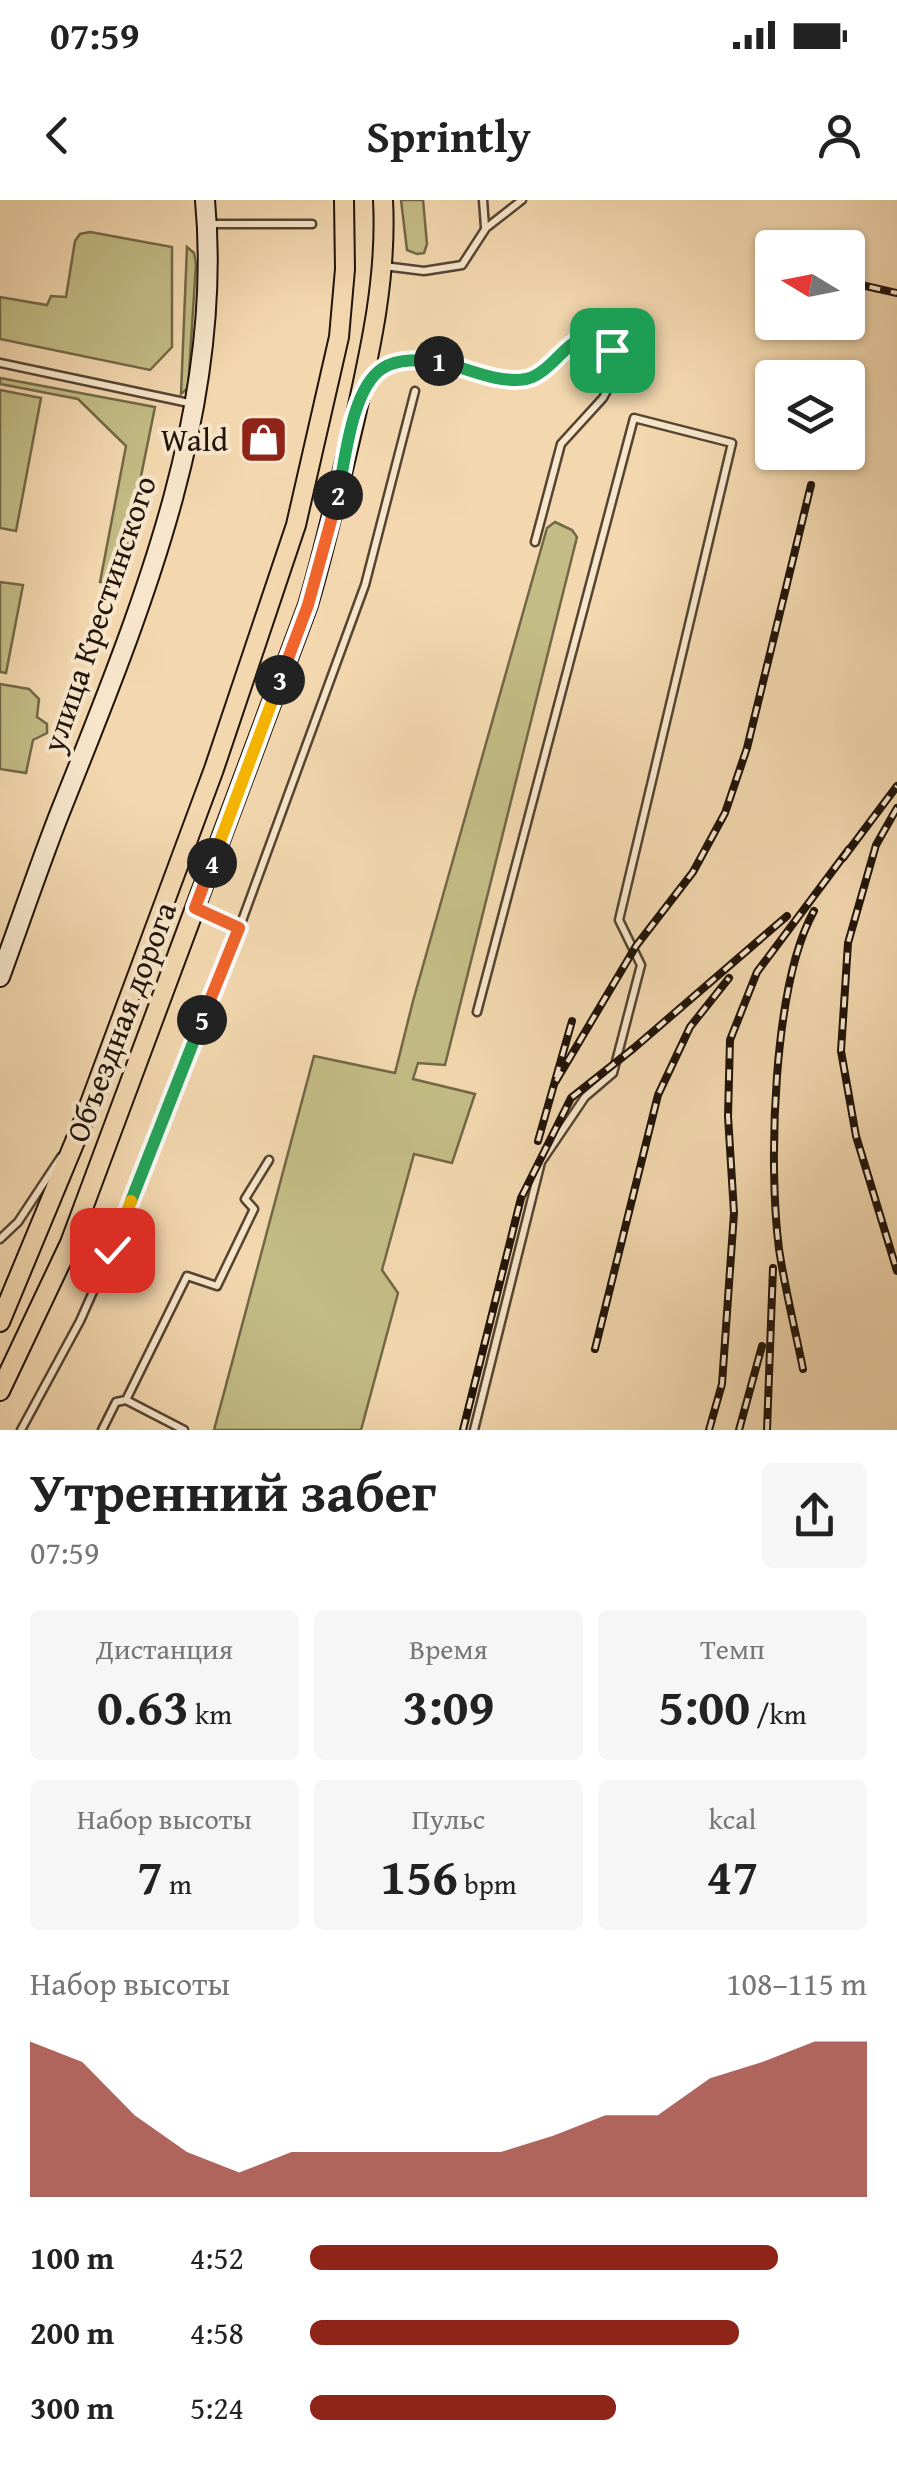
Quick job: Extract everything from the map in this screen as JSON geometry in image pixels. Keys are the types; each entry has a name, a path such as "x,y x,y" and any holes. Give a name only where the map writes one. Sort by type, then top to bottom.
{"main road":[{"name":"Объездная дорога","path":"0,1322 83,1122 214,769 296,525 338,337 345,268 344,200"},
{"name":"Объездная дорога","path":"0,1391 70,1243 308,605 360,395 383,266 383,200"}],"street":[{"name":"улица Крестинского","path":"0,976 4,953 113,681 178,479 196,404 206,318 204,200"}],"lane":[{"path":"483,200 486,228"},
{"path":"383,266 424,271 462,266 486,228 522,200"},
{"path":"207,224 312,224"},
{"path":"360,395 383,368 411,360 439,360 504,380 527,378 541,374 576,340 592,336 603,340 612,350 610,386 561,444 535,542"},
{"path":"0,363 196,404"},
{"path":"21,1430 80,1321 112,1250 239,928 365,585 415,391"},
{"path":"474,1430 542,1162 584,1097 613,1073 642,965 619,920 732,443 634,418 477,1012"},
{"path":"195,908 239,928"},
{"path":"0,1239 18,1222 83,1122"},
{"path":"126,1400 187,1276 217,1286 254,1209 244,1199 270,1160"},
{"path":"102,1430 116,1402 126,1400 184,1430"}],"shaded area":[{"path":"401,200 423,200 427,244 424,253 407,250"},
{"path":"90,232 172,247 172,347 150,370 0,339 0,297 47,305 51,296 66,297 75,241 80,234"},
{"path":"187,247 194,253 196,264 188,388 181,394"},
{"path":"0,378 155,407 119,585 100,582 126,446 78,399 0,384"},
{"path":"0,390 41,398 16,531 0,528"},
{"path":"555,522 577,537 445,1065 418,1063 413,1079 475,1094 452,1163 414,1154 382,1270 398,1293 361,1430 214,1430 314,1056 395,1073 547,528"},
{"path":"0,582 23,585 6,673 0,672"},
{"path":"0,684 29,689 39,699 37,717 47,724 47,733 33,740 26,773 0,769"}],"railway":[{"path":"865,286 897,293"},
{"path":"556,1081 636,946 693,872 725,813 747,748 811,485"},
{"path":"843,858 897,786"},
{"path":"897,808 876,845 848,943 841,1051 856,1136 897,1271"},
{"path":"709,1430 722,1384 734,1213 728,1116 730,1040 757,972 849,849"},
{"path":"803,1369 779,1249 774,1124 790,983 800,943 814,911"},
{"path":"463,1430 521,1198 571,1098 787,916"},
{"path":"595,1349 658,1095 690,1027 729,978"},
{"path":"538,1141 572,1021"},
{"path":"767,1430 773,1268"},
{"path":"739,1430 762,1346"}],"place":[{"name":"Wald","path":"263,440"}],"route":[{"path":"112,1250 239,928 195,908 308,605 360,395 383,368 411,360 439,360 504,380 541,374 576,340 592,336 603,340 612,350"}]}
